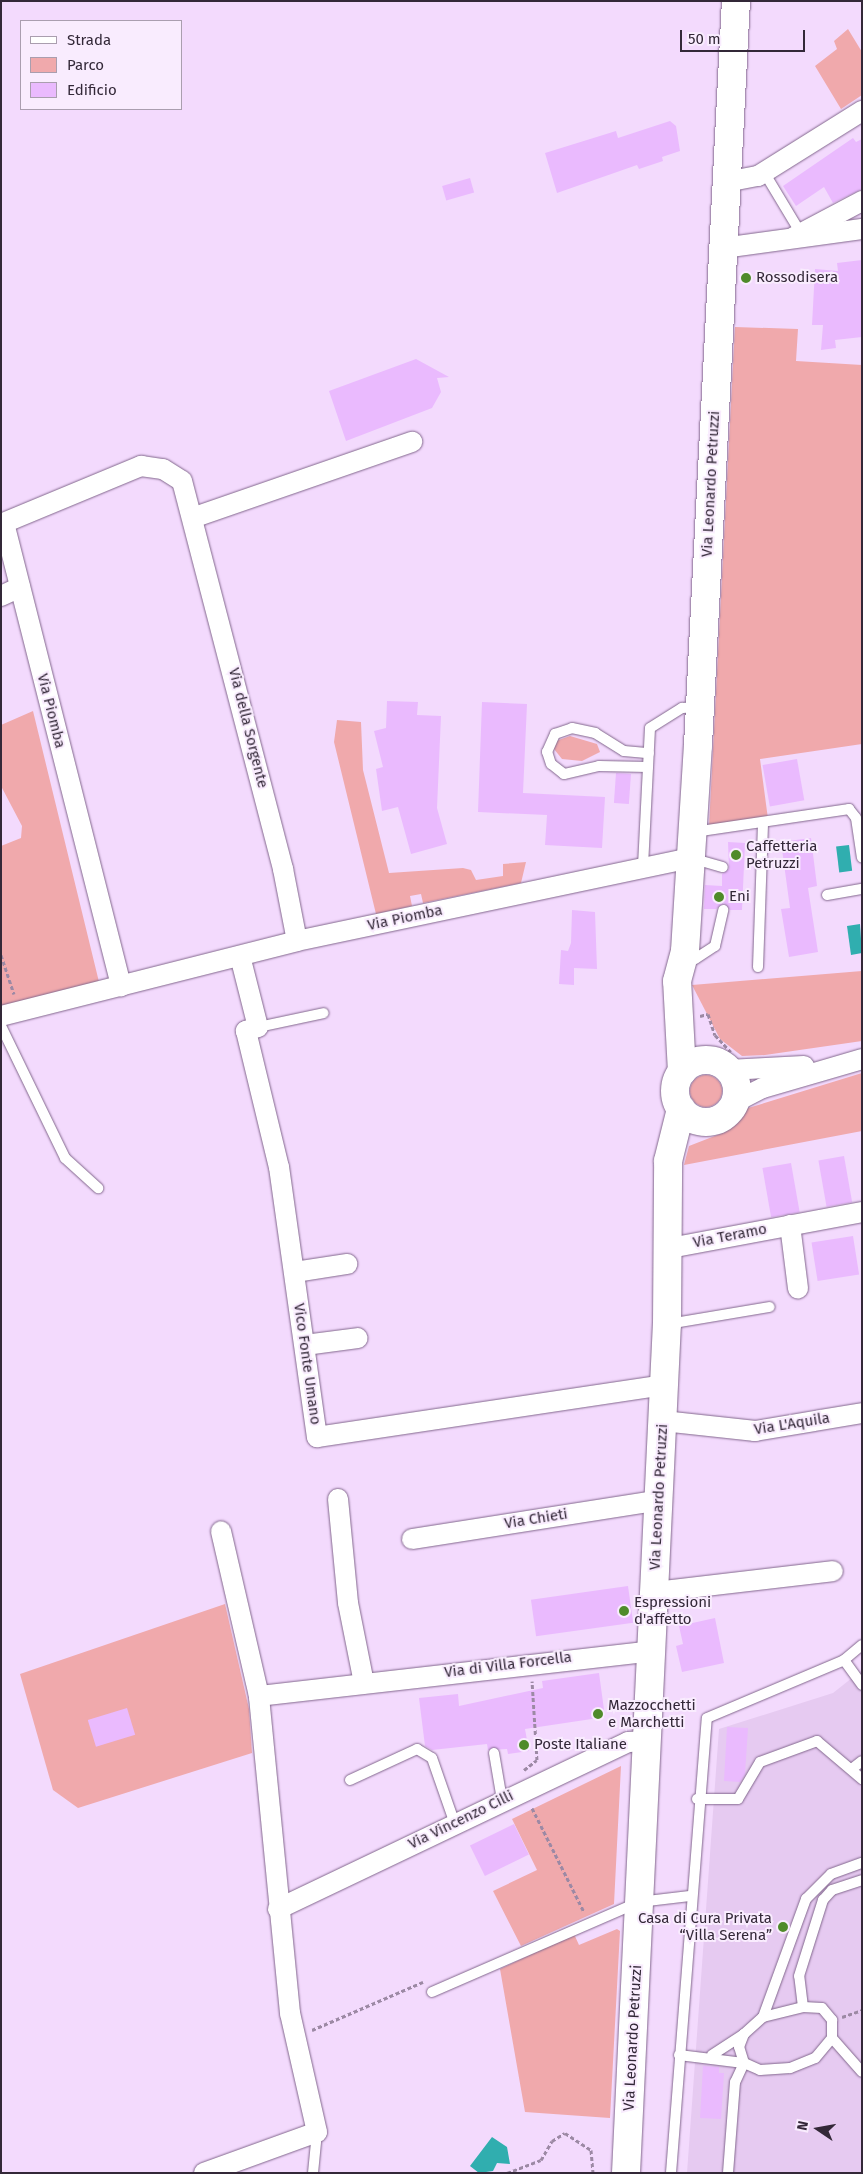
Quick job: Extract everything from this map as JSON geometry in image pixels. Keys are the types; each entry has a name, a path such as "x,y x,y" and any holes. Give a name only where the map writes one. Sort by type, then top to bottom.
{"main road":[{"name":"Via Leonardo Petruzzi","path":"682,1072 678,981 684,962 692,845 736,1"},
{"name":"Via Leonardo Petruzzi","path":"684,962 697,1029 721,1065"},
{"path":"696,1062 721,1065 736,1085 735,1102 726,1115 692,1116 675,1090 682,1072 696,1062"},
{"name":"Via Leonardo Petruzzi","path":"626,2173 660,1500 670,1211 683,1148 692,1116"}],"street":[{"path":"726,182 747,181 862,111"},
{"path":"722,248 795,236 856,230 854,205 795,236"},
{"path":"195,517 412,442"},
{"name":"Via della Sorgente","path":"3,523 141,466 162,469 182,481 195,517 297,941"},
{"name":"Via Piomba","path":"3,523 121,986"},
{"path":"1,596 20,587"},
{"name":"Via Piomba","path":"10,1014 297,941 643,866 692,845"},
{"path":"240,956 258,1027"},
{"name":"Vico Fonte Umano","path":"258,1027 246,1031 280,1167 318,1437 665,1385"},
{"path":"721,1065 756,1072 854,1060"},
{"path":"735,1102 854,1060"},
{"name":"Via Teramo","path":"670,1248 862,1212"},
{"path":"790,1225 798,1288"},
{"path":"295,1272 347,1264"},
{"path":"305,1345 358,1338"},
{"name":"Via L'Aquila","path":"663,1421 755,1431 862,1413"},
{"path":"338,1499 348,1603 364,1683"},
{"name":"Via Chieti","path":"412,1538 660,1500"},
{"path":"204,2173 317,2132 296,2038 278,1909 259,1696 221,1531"},
{"path":"655,1592 833,1571"},
{"name":"Via di Villa Forcella","path":"259,1696 652,1651"},
{"name":"Via Vincenzo Cilli","path":"278,1909 455,1824 501,1795 523,1790 628,1742 647,1741"}],"lane":[{"path":"764,172 795,236"},
{"path":"643,866 650,728 682,708 700,707"},
{"path":"648,767 599,766 564,774 551,764 547,752 555,734 572,728 595,733 624,751 649,753"},
{"path":"692,845 764,822 850,808 856,818 862,858"},
{"path":"758,966 764,822"},
{"path":"692,845 723,867"},
{"path":"827,894 862,889"},
{"path":"684,962 695,959 715,946 723,910"},
{"path":"258,1027 324,1013"},
{"path":"1,1026 64,1158 98,1188"},
{"path":"667,1324 770,1307"},
{"path":"671,2173 697,1799 707,1718 844,1660 862,1646"},
{"path":"844,1660 862,1685"},
{"path":"697,1799 738,1799 760,1762 818,1741 853,1768 862,1779"},
{"path":"350,1780 417,1749 432,1758 455,1824"},
{"path":"494,1753 501,1795"},
{"path":"853,1768 862,1761"},
{"path":"763,2018 806,1899 831,1874 862,1863"},
{"path":"803,2007 799,1976 824,1900 832,1890 862,1880"},
{"path":"432,1992 640,1902 690,1896"},
{"path":"680,2055 712,2055 744,2062 760,2070 790,2068 815,2058 832,2038 832,2020 822,2008 803,2007 763,2018 744,2034 712,2055"},
{"path":"728,2173 735,2082 744,2062 739,2047 744,2034"},
{"path":"832,2038 862,2072"},
{"path":"313,2173 317,2132"}],"path":[{"path":"1,955 10,1014"},
{"path":"501,1795 537,1760 532,1687"},
{"path":"523,1790 590,1923"},
{"path":"296,2038 426,1980 432,1992"},
{"path":"832,2020 862,2010"},
{"path":"507,2173 518,2172 541,2160 552,2141 565,2133 590,2150 593,2173"}],"shaded area":[{"path":"849,845 852,871 839,872 836,847"},
{"path":"860,924 862,953 851,955 847,926"},
{"name":"Casa di Cura Privata “Villa Serena”","path":"862,1670 862,2173 687,2173 719,1729 833,1693"},
{"path":"492,2137 507,2147 510,2164 497,2163 493,2171 479,2173 470,2166"}],"green space":[{"path":"848,29 862,52 862,95 841,109 815,66 837,49 834,41"},
{"path":"735,327 798,329 796,361 862,365 862,744 760,759 768,819 709,827"},
{"path":"33,711 99,982 1,1008 1,846 21,838 22,826 1,786 1,725"},
{"path":"337,720 361,722 363,770 389,873 463,868 471,870 476,880 503,876 503,864 526,862 521,883 423,903 421,894 410,896 412,906 376,914 334,742"},
{"path":"570,736 597,744 600,752 582,761 562,759 554,749 556,741"},
{"path":"862,971 862,1041 765,1055 742,1056 720,1039 692,985"},
{"path":"862,1073 862,1131 684,1165 689,1146 725,1132 745,1109"},
{"path":"706,1075 712,1076 717,1080 721,1085 721,1097 717,1102 712,1106 706,1107 700,1106 695,1102 691,1097 690,1091 691,1085 695,1080 700,1076"},
{"path":"225,1604 249,1709 252,1753 78,1808 53,1790 20,1674"},
{"path":"621,1766 614,1904 521,1946 493,1891 537,1870 512,1819"},
{"path":"617,1929 620,1931 610,2118 525,2112 500,1969 574,1934 579,1945"}],"building":[{"path":"670,121 676,126 680,151 662,157 663,161 639,169 637,165 557,193 545,153 616,131 618,138"},
{"path":"853,138 856,142 862,139 862,189 833,203 824,187 796,206 783,186"},
{"path":"470,178 474,192 446,200 442,186"},
{"path":"862,260 862,337 835,340 836,348 821,350 823,325 812,325 815,269 838,271 837,263"},
{"path":"416,359 449,377 437,378 441,392 432,408 346,441 329,391"},
{"path":"387,701 418,702 417,715 441,716 437,808 447,844 411,854 398,807 382,811 376,769 383,767 374,731 386,728"},
{"path":"482,702 527,704 523,793 605,797 602,848 545,845 547,815 478,812"},
{"path":"797,759 804,800 770,806 763,765"},
{"path":"616,773 631,774 629,804 614,803"},
{"path":"811,838 817,886 808,888 818,952 789,957 781,909 790,908 781,842"},
{"path":"728,842 745,843 742,910 730,910 724,903 716,909 704,909 705,885 722,886 722,874 729,869"},
{"path":"572,910 595,912 597,969 574,968 574,985 559,984 561,950 568,951 571,943"},
{"path":"844,1156 852,1202 827,1207 818,1161"},
{"path":"791,1163 800,1212 771,1217 762,1168"},
{"path":"853,1236 859,1275 818,1281 812,1243"},
{"path":"628,1586 633,1623 536,1636 531,1600"},
{"path":"715,1618 724,1663 682,1672 676,1646 683,1644 679,1626"},
{"path":"599,1673 605,1717 525,1729 529,1751 508,1754 507,1749 488,1750 487,1744 432,1750 425,1746 419,1698 458,1694 459,1706 543,1688 542,1681"},
{"path":"127,1708 135,1735 96,1747 88,1720"},
{"path":"727,1727 748,1728 745,1774 740,1782 724,1781"},
{"path":"514,1824 529,1855 485,1876 470,1845"},
{"path":"703,2066 719,2067 719,2073 724,2073 721,2119 700,2118"}],"place":[{"name":"Rossodisera","path":"746,278"},
{"name":"Caffetteria Petruzzi","path":"736,855"},
{"name":"Eni","path":"719,897"},
{"name":"Espressioni d'affetto","path":"624,1611"},
{"name":"Mazzocchetti e Marchetti","path":"598,1714"},
{"name":"Poste Italiane","path":"524,1745"},
{"name":"Casa di Cura Privata “Villa Serena”","path":"783,1927"}]}
